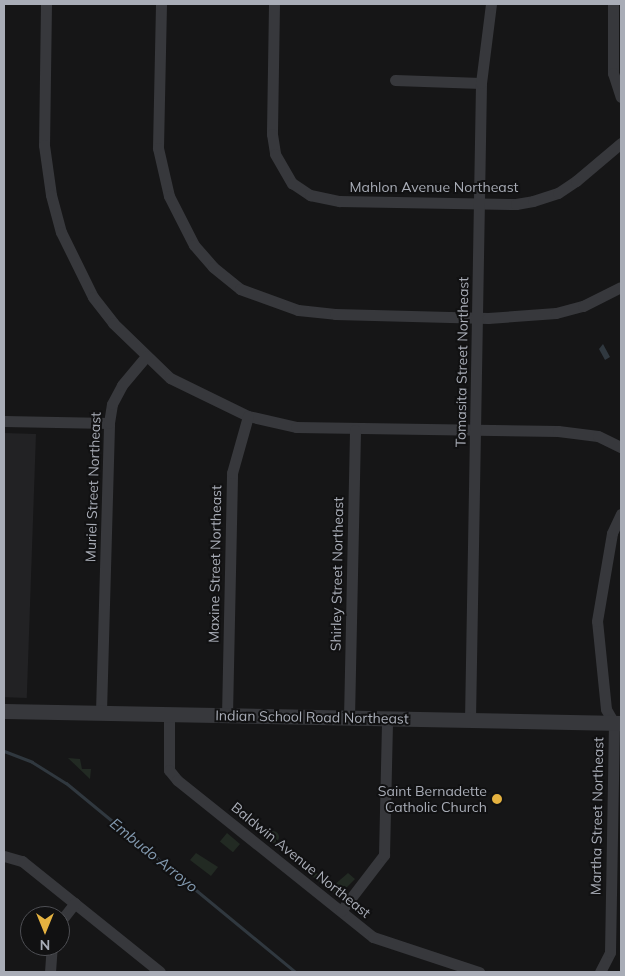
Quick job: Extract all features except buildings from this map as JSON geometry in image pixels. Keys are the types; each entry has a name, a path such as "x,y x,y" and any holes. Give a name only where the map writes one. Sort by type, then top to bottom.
{"street":[{"path":"46,4 44,145 51,195 61,232 92,298 112,324 170,378 194,392 248,416 296,428 558,431 598,436 621,447"},
{"path":"161,4 158,148 163,173 180,220 214,267 240,288 298,310 335,314 524,318 583,306 621,287"},
{"name":"Mahlon Avenue Northeast","path":"274,4 272,134 274,154 292,183 310,195 339,201 516,204 558,193 621,142"},
{"name":"Tomasita Street Northeast","path":"470,720 477,431 481,83 491,4"},
{"path":"613,4 613,73 621,97"},
{"path":"395,80 481,83"},
{"name":"Muriel Street Northeast","path":"101,712 109,423 112,404 122,385 146,356"},
{"name":"Maxine Street Northeast","path":"227,716 232,473 248,416"},
{"path":"4,421 109,423"},
{"name":"Shirley Street Northeast","path":"350,718 356,430"},
{"name":"Martha Street Northeast","path":"600,972 610,952 617,723 606,709 597,621 607,557 621,514"},
{"name":"Indian School Road Northeast","path":"4,711 617,723"},
{"name":"Baldwin Avenue Northeast","path":"169,715 169,770 177,780 374,937 479,972"},
{"path":"341,911 384,855 387,719"},
{"path":"4,856 22,861 160,972"},
{"path":"70,908 74,903"},
{"path":"50,972 51,956"}],"shaded area":[{"path":"603,344 610,357 605,360 599,349"},
{"path":"4,433 36,434 27,698 4,697"},
{"path":"68,758 80,759 82,769 91,769 90,779"},
{"path":"271,831 275,831 279,837 275,843 271,843 267,839 267,835"},
{"path":"227,833 240,844 233,852 220,841"},
{"path":"196,853 218,867 211,876 190,860"},
{"path":"313,868 333,886 348,873 355,879 338,896 308,873"}],"waterway":[{"name":"Embudo Arroyo","path":"4,751 32,762 66,783 295,972"}],"place":[{"name":"Saint Bernadette Catholic Church","path":"497,799"}]}
